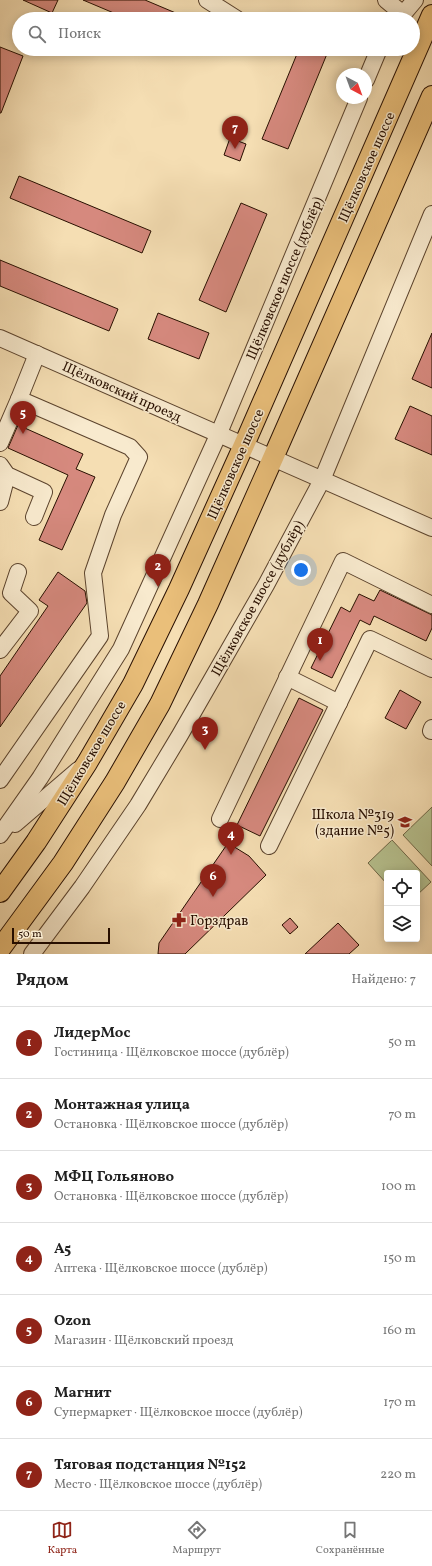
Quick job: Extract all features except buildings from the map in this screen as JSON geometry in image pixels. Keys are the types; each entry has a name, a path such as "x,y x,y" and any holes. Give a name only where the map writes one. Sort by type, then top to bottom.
{"main road":[{"name":"Щёлковское шоссе","path":"420,42 432,15"},
{"name":"Щёлковское шоссе","path":"0,892 36,842 87,763 132,684 179,589 244,445 414,56"},
{"path":"0,949 63,863 114,782 160,704 208,604 432,96"}],"street":[{"path":"207,0 226,12"},
{"path":"386,0 397,12"},
{"path":"405,12 415,0"},
{"path":"371,68 376,56"},
{"name":"Щёлковское шоссе (дублёр)","path":"0,836 40,778 121,649 219,433 356,104"},
{"name":"Щёлковское шоссе (дублёр)","path":"32,954 82,887 138,805 266,585 322,480 432,214"},
{"name":"Щёлковский проезд","path":"0,338 219,433 432,528"},
{"path":"0,443 37,354"},
{"path":"0,780 100,636 93,573 113,514 139,457 130,447 19,398"},
{"path":"0,502 4,470 44,492 34,517"},
{"path":"220,819 343,561 432,605"},
{"path":"0,650 30,611 11,592 18,572"},
{"path":"269,846 370,639 432,669"},
{"path":"287,677 339,703"},
{"path":"0,836 87,763"}],"green space":[{"path":"432,807 432,866 403,835"},
{"path":"392,840 420,870 384,870 384,881 368,863"},
{"path":"420,870 431,882 420,892"}],"place":[{"name":"Тяговая подстанция №152","path":"235,149"},
{"name":"Ozon","path":"23,434"},
{"name":"Монтажная улица","path":"158,587"},
{"name":"ЛидерМос","path":"320,661"},
{"name":"МФЦ Гольяново","path":"205,750"},
{"name":"Школа №319 (здание №5)","path":"405,822"},
{"name":"А5","path":"231,855"},
{"name":"Магнит","path":"213,897"},
{"name":"Горздрав","path":"179,920"}]}
